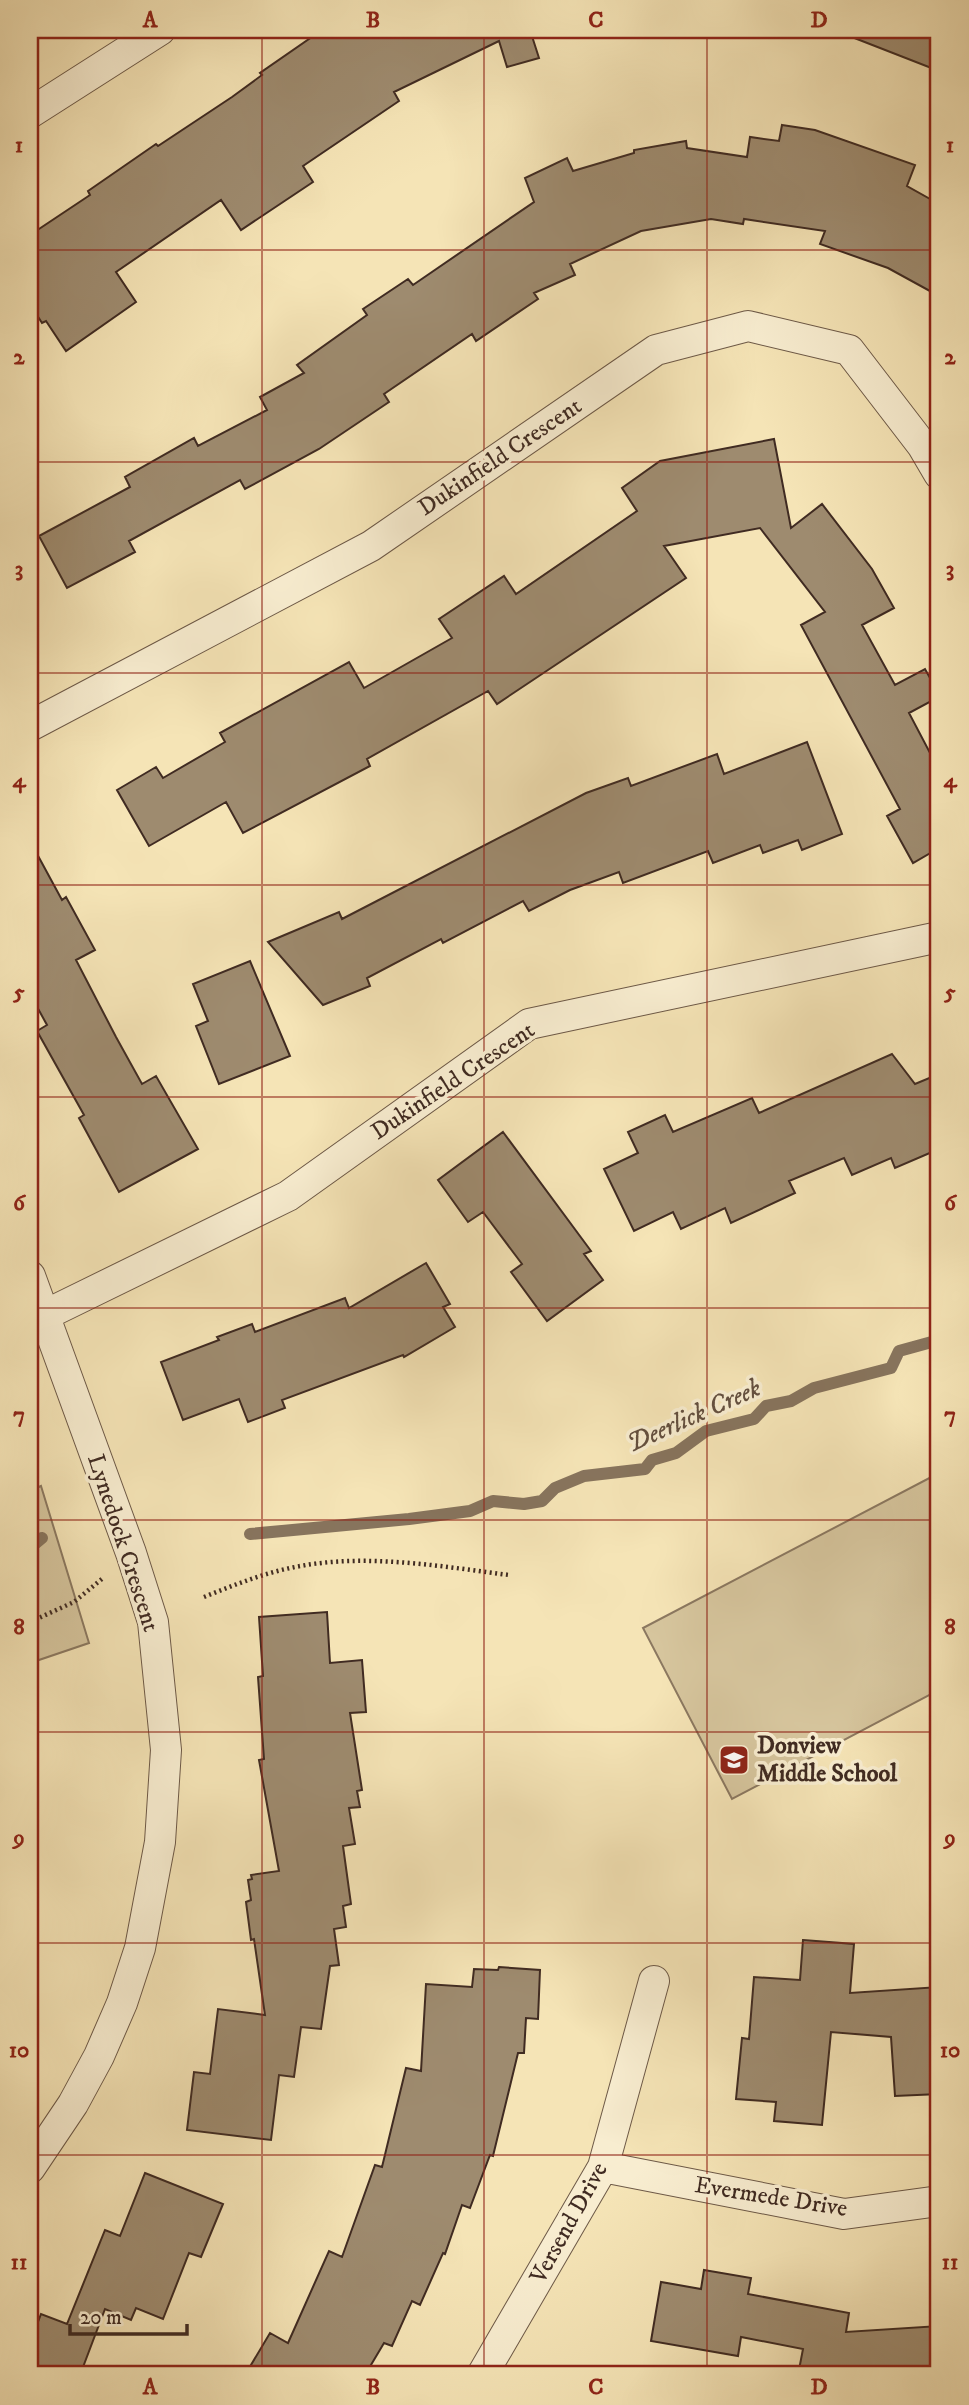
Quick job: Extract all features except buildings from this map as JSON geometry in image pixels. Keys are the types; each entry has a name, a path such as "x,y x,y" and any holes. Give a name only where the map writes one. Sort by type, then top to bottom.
{"street":[{"path":"30,113 160,30"},
{"name":"Dukinfield Crescent","path":"30,726 371,546 656,351 748,326 849,350 922,445 939,474"},
{"name":"Dukinfield Crescent","path":"45,1315 288,1196 529,1024 939,937"},
{"name":"Lynedock Crescent","path":"30,1276 131,1553 153,1622 166,1750 165,1796 154,1880 140,1948 122,2003 74,2104 30,2168"},
{"name":"Versend Drive","path":"482,2375 603,2167 654,1980"},
{"name":"Evermede Drive","path":"603,2167 844,2214 939,2201"}],"path":[{"path":"30,1622 74,1602 131,1553"},
{"path":"204,1597 245,1581 296,1567 359,1560 444,1566 509,1575"}],"shaded area":[{"path":"939,1473 939,1690 732,1799 643,1628"},
{"path":"41,1486 89,1643 30,1663 30,1491"}],"waterway":[{"name":"Deerlick Creek","path":"250,1534 470,1511 493,1501 524,1504 542,1501 555,1488 584,1476 645,1469 652,1460 676,1453 706,1431 754,1419 766,1406 791,1401 814,1388 891,1368 899,1351 939,1340"},
{"name":"Deerlick Creek","path":"30,1548 42,1538"}],"place":[{"name":"Donview Middle School","path":"734,1760"}]}
